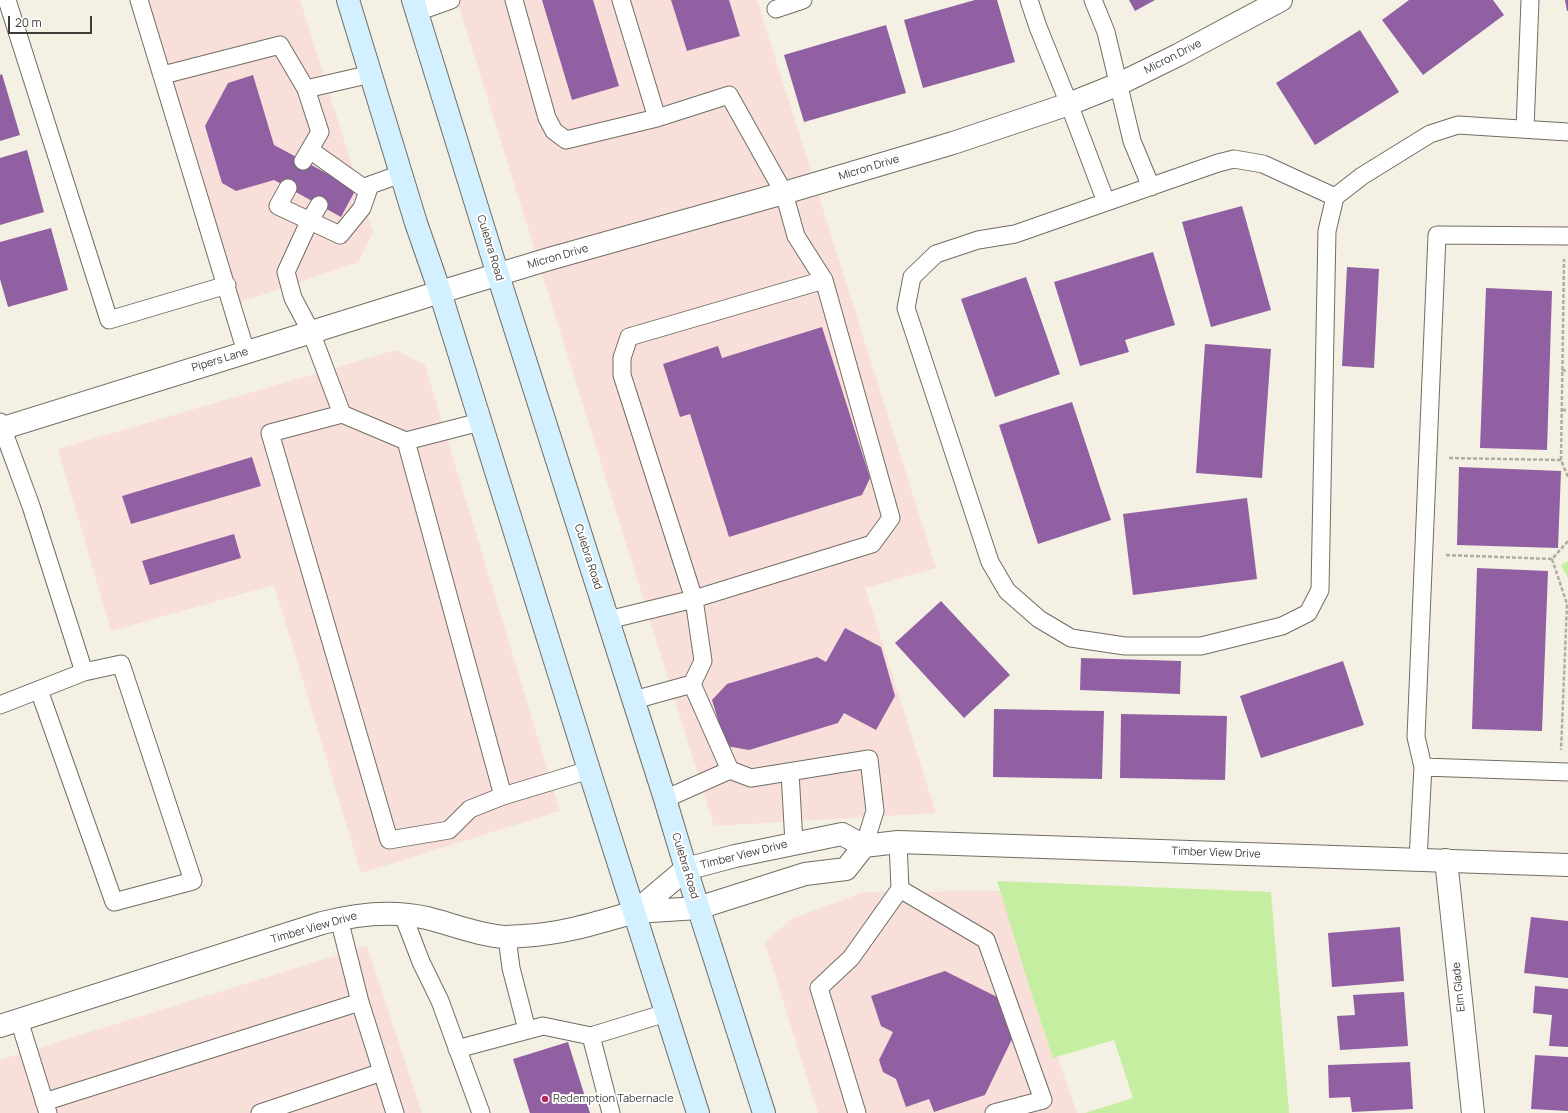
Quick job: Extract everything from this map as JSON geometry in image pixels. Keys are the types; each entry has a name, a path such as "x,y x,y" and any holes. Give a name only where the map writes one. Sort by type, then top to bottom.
{"main road":[{"path":"348,0 416,223 440,292 698,1113"},
{"name":"Culebra Road","path":"415,6 498,275 764,1113"}],"street":[{"name":"Micron Drive","path":"440,292 549,259 784,193 953,143 1069,104 1118,84 1178,55 1281,0"},
{"name":"Pipers Lane","path":"1,426 440,292"},
{"name":"Timber View Drive","path":"635,912 686,869 735,856 842,834 864,846 898,842 1568,865"},
{"name":"Timber View Drive","path":"10,1023 339,919 372,914 403,915 425,918 488,934 507,937 557,933 586,927 635,912 698,908 805,874 846,869 864,846"},
{"name":"Elm Glade","path":"1446,860 1472,1113"}],"lane":[{"path":"7,0 109,320 226,285"},
{"path":"140,0 246,352"},
{"path":"415,6 451,0"},
{"path":"514,0 547,118 554,131 566,140 657,118 729,95 784,193 796,236 824,280 891,518 872,544 694,599 608,620"},
{"path":"621,0 657,118"},
{"path":"776,9 802,0"},
{"path":"1029,0 1038,27 1106,202"},
{"path":"1093,0 1106,32 1132,141 1151,187"},
{"path":"1525,129 1530,0"},
{"path":"163,75 280,45 306,89 320,132 307,155 336,174 368,191"},
{"path":"306,89 371,74"},
{"path":"1335,198 1263,164 1234,159 1218,163 1015,234 978,240 936,254 912,277 906,308 990,562 1007,591 1039,619 1071,638 1125,646 1201,646 1282,626 1308,613 1320,590 1327,231 1335,198 1362,176 1430,134 1458,125 1568,132"},
{"path":"288,188 278,206 340,236 362,208 370,185 401,174"},
{"path":"319,205 309,222 286,272 293,298 311,332 342,414"},
{"path":"1418,859 1423,767 1416,737 1437,235 1566,236"},
{"path":"634,700 692,684 703,661 694,599 622,375 622,358 629,337 824,280"},
{"path":"480,422 406,441 342,414 270,433 389,840 449,830 470,809 503,796 589,770"},
{"path":"1,426 31,506 84,672"},
{"path":"406,441 503,796"},
{"path":"0,705 84,672 121,664 193,881 114,902 39,690"},
{"path":"692,684 730,770 750,778 869,759 875,811 864,846"},
{"path":"1423,767 1564,772"},
{"path":"665,799 730,770"},
{"path":"790,772 794,843"},
{"path":"857,1113 820,988 851,958 900,889 898,842"},
{"path":"900,889 986,940 1043,1100 994,1113"},
{"path":"403,915 421,962 440,1001 481,1113"},
{"path":"339,919 360,1002 395,1113"},
{"path":"507,937 510,968 527,1030"},
{"path":"10,1023 46,1108 360,1002"},
{"path":"457,1049 543,1026 591,1036 666,1013"},
{"path":"591,1036 611,1113"},
{"path":"260,1113 382,1072"}],"path":[{"path":"1566,236 1561,460 1568,477"},
{"path":"1562,370 1568,371"},
{"path":"1562,410 1568,410"},
{"path":"1428,457 1561,460"},
{"path":"1552,559 1568,541"},
{"path":"1423,554 1552,559"},
{"path":"1552,559 1567,604 1564,772"}],"shaded area":[{"path":"147,0 300,0 373,232 358,262 238,303"},
{"path":"457,0 757,0 936,568 865,588 936,813 714,826"},
{"path":"396,350 425,365 560,811 361,873 274,585 111,631 58,449"},
{"path":"1000,891 1077,1113 818,1113 765,943 791,919 864,892"},
{"path":"367,946 422,1113 0,1113 0,1060"}],"green space":[{"path":"1568,561 1568,578 1561,565"},
{"path":"997,881 1271,892 1289,1113 1085,1113 1133,1098 1114,1040 1053,1058"}],"building":[{"path":"542,0 593,0 619,86 572,100"},
{"path":"671,0 729,0 740,36 687,51"},
{"path":"975,0 997,0 1015,62 923,88 904,20"},
{"path":"1129,0 1155,0 1135,11"},
{"path":"1409,0 1493,0 1504,15 1423,75 1382,20"},
{"path":"1565,0 1568,0 1568,11 1567,11"},
{"path":"886,25 906,93 804,122 784,55"},
{"path":"1360,30 1399,92 1315,145 1276,83"},
{"path":"2,74 20,135 0,141 0,75"},
{"path":"253,75 274,145 356,189 341,217 274,180 236,191 222,183 205,126 228,83"},
{"path":"27,150 44,212 0,225 0,158"},
{"path":"1242,206 1271,310 1211,327 1182,222"},
{"path":"51,228 68,290 8,307 0,279 0,242"},
{"path":"1153,252 1175,325 1125,340 1129,352 1080,366 1054,282"},
{"path":"1347,267 1379,269 1374,368 1342,366"},
{"path":"1026,277 1060,374 995,397 961,299"},
{"path":"1486,288 1552,291 1547,450 1480,448"},
{"path":"822,327 870,478 862,495 729,537 690,414 680,417 663,364 718,346 722,358"},
{"path":"1205,344 1271,349 1262,478 1196,473"},
{"path":"1072,402 1111,520 1038,544 999,425"},
{"path":"252,457 261,486 131,524 122,496"},
{"path":"1459,467 1561,471 1558,548 1457,545"},
{"path":"1247,498 1257,579 1133,595 1123,514"},
{"path":"234,534 241,558 150,585 142,561"},
{"path":"1477,568 1548,571 1542,731 1472,729"},
{"path":"941,601 1010,675 964,718 895,643"},
{"path":"845,628 881,647 895,696 876,730 844,713 838,723 749,750 726,746 712,700 727,684 817,657 826,662"},
{"path":"1081,658 1181,661 1180,694 1080,690"},
{"path":"1343,661 1364,725 1261,758 1240,696"},
{"path":"994,709 1104,711 1102,779 993,777"},
{"path":"1121,714 1227,716 1225,780 1120,778"},
{"path":"1531,917 1568,921 1568,978 1524,973"},
{"path":"1400,927 1404,981 1332,987 1328,933"},
{"path":"945,971 999,998 1013,1037 985,1095 934,1112 929,1099 906,1107 896,1079 883,1072 879,1060 893,1032 881,1026 871,996"},
{"path":"1535,986 1568,989 1568,1047 1549,1046 1552,1015 1533,1013"},
{"path":"1404,992 1408,1046 1340,1050 1337,1016 1355,1015 1353,995"},
{"path":"568,1042 590,1113 530,1113 513,1059"},
{"path":"1535,1055 1568,1057 1568,1111 1531,1109"},
{"path":"1410,1062 1413,1109 1352,1112 1350,1097 1329,1098 1328,1065"}],"place":[{"name":"Redemption Tabernacle","path":"545,1099"}]}
